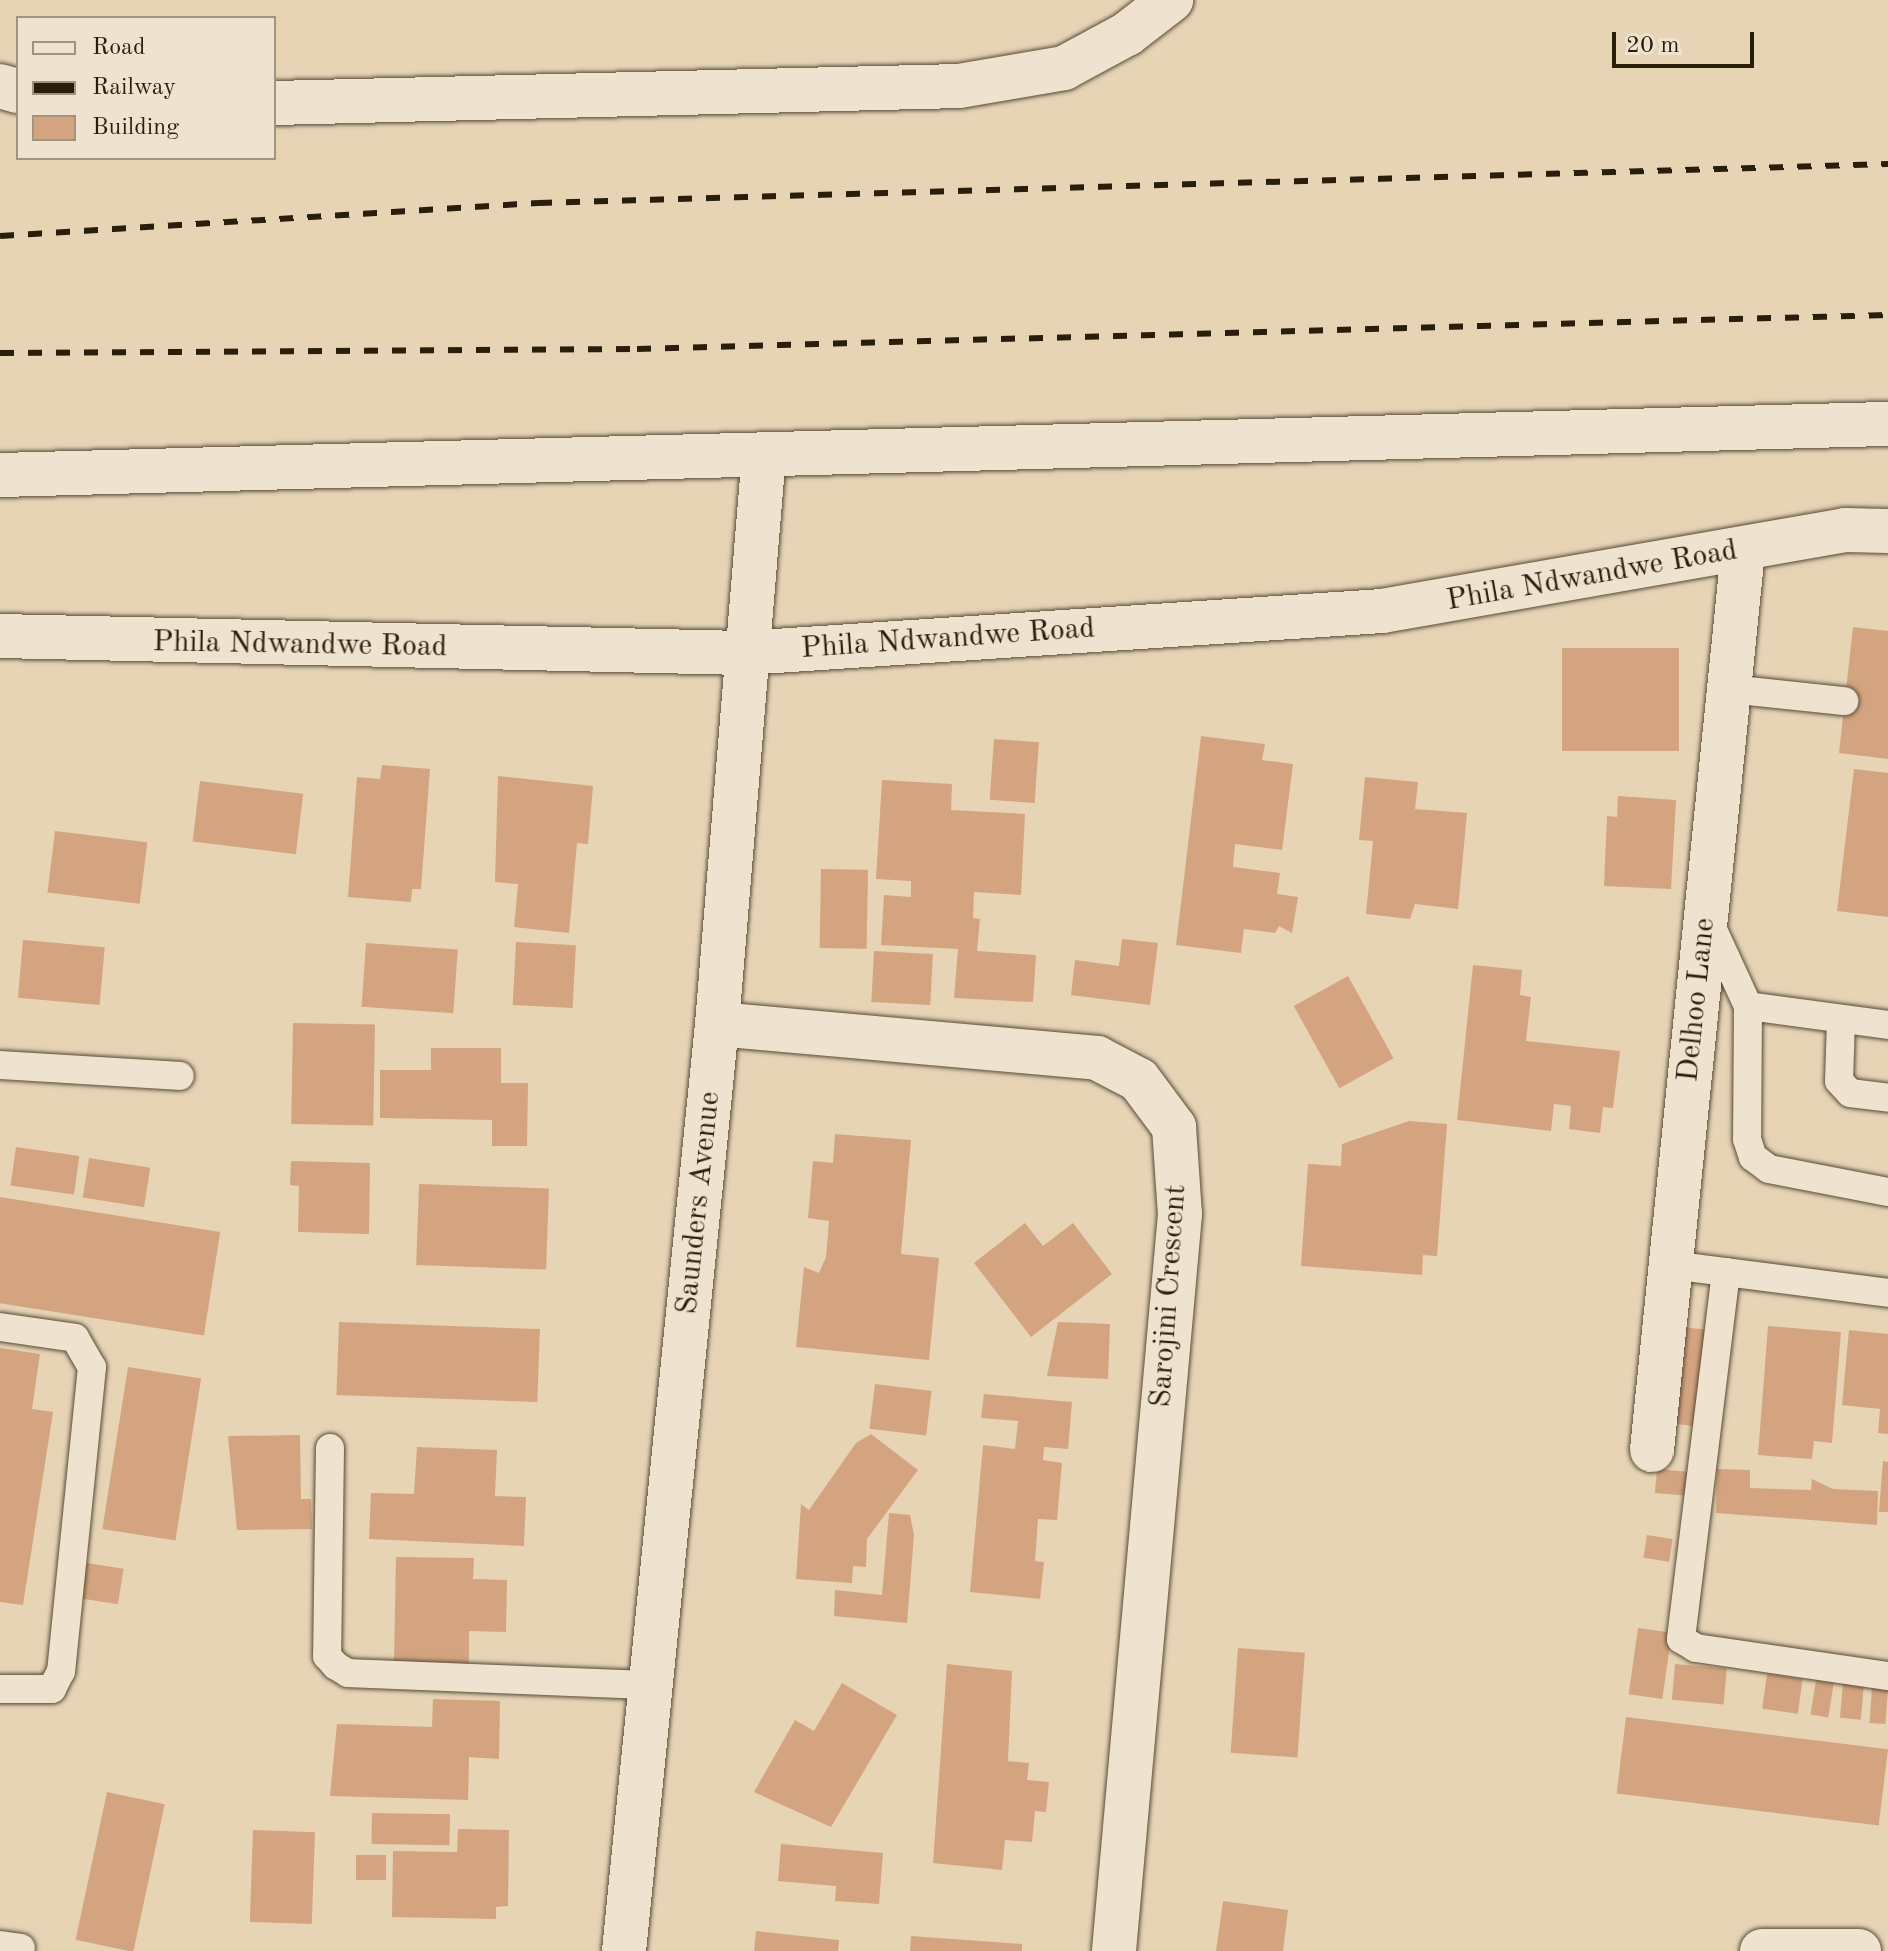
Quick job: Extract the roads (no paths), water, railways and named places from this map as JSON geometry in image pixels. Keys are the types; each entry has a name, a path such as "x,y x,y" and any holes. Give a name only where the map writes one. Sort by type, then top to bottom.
{"street":[{"path":"276,103 959,86 1064,68 1127,34 1171,0"},
{"path":"0,475 1888,424"},
{"name":"Saunders Avenue","path":"624,1951 717,1024 745,653 764,454"},
{"name":"Phila Ndwandwe Road","path":"0,636 745,653 1382,611 1743,551 1845,530 1888,531"},
{"name":"Delhoo Lane","path":"1652,1450 1743,551"},
{"name":"Sarojini Crescent","path":"717,1024 1097,1058 1139,1080 1174,1127 1180,1214 1114,1951"},
{"path":"1762,1951 1859,1951"}],"lane":[{"path":"1729,689 1844,701"},
{"path":"1706,914 1748,1006 1747,1139 1753,1157 1769,1169 1888,1192"},
{"path":"1748,1006 1888,1025"},
{"path":"1841,1019 1843,1089 1888,1098"},
{"path":"0,1065 180,1076"},
{"path":"1670,1265 1888,1293"},
{"path":"1726,1272 1681,1639 1696,1648 1888,1676"},
{"path":"0,1327 75,1338 92,1367 61,1671 52,1689 0,1689"},
{"path":"330,1448 327,1656 336,1666 348,1673 651,1685"}],"railway":[{"path":"0,236 538,203 1888,164"},
{"path":"0,353 637,349 1888,315"}]}
